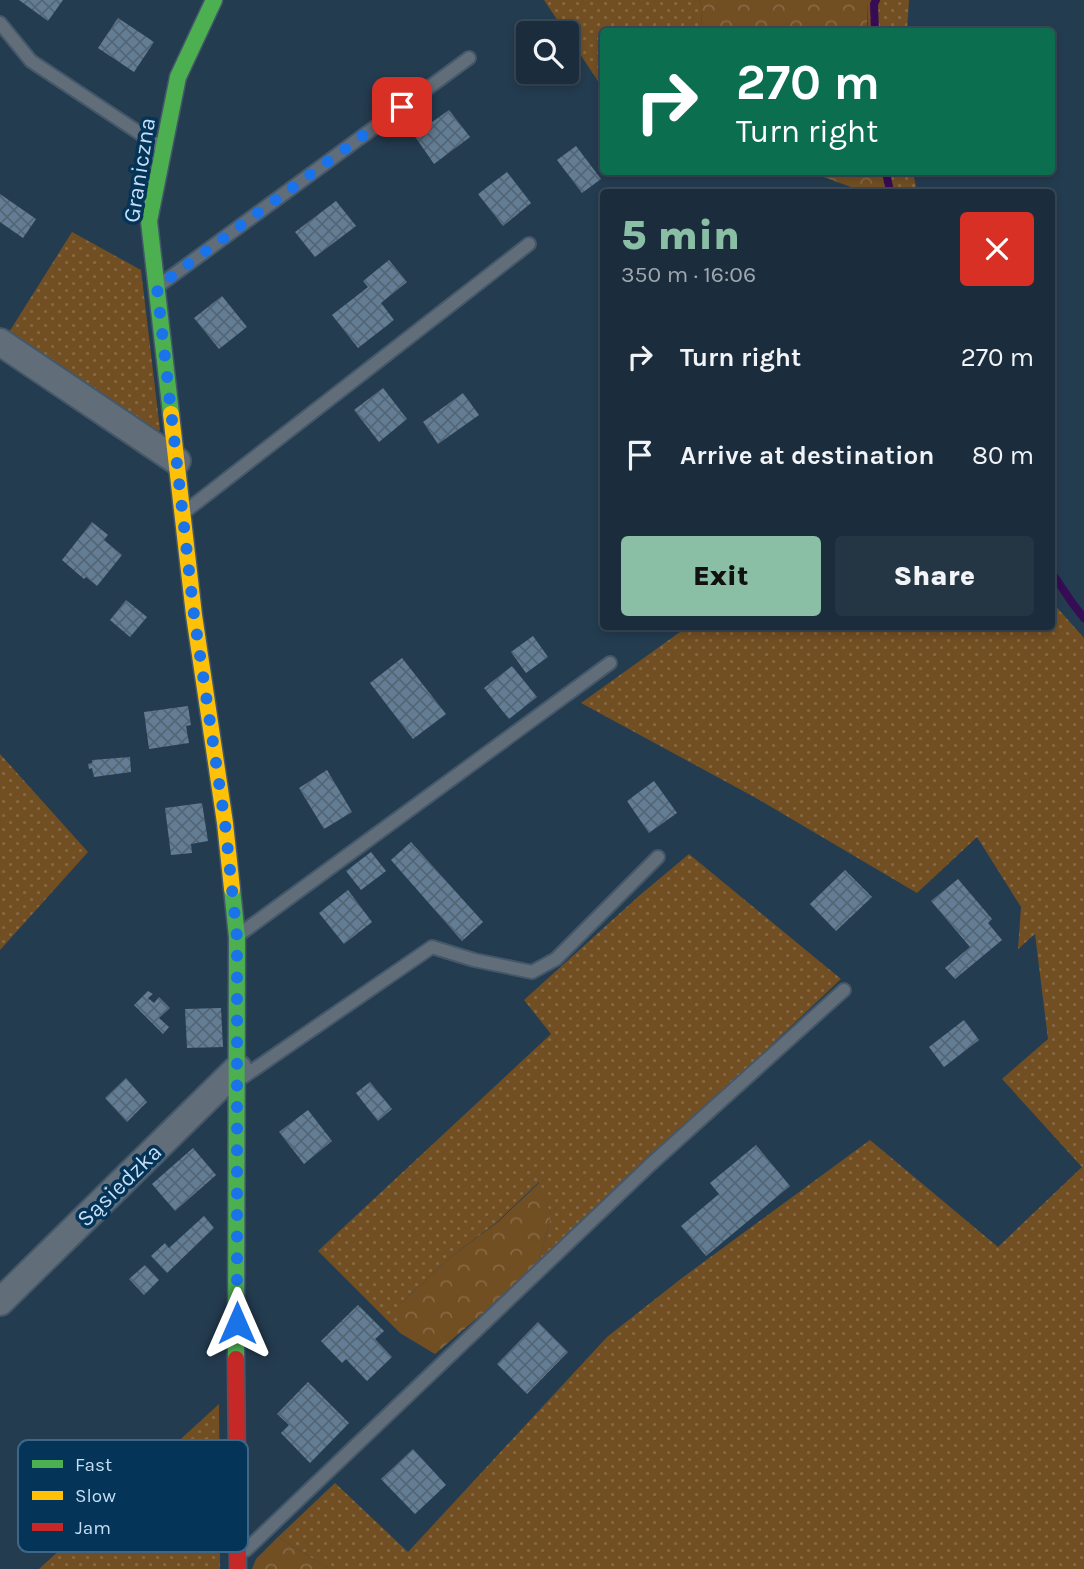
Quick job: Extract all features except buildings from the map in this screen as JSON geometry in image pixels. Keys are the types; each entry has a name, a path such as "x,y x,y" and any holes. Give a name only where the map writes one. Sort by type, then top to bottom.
{"street":[{"name":"Graniczna","path":"214,0 178,76 149,221 194,615 225,823 237,937 237,1440"},
{"path":"0,342 177,461"},
{"name":"Sąsiedzka","path":"0,1302 238,1075"}],"lane":[{"path":"0,23 31,61 163,149"},
{"path":"157,287 469,58"},
{"path":"183,513 529,244"},
{"path":"237,937 610,663"},
{"path":"238,1075 432,947 474,960 532,972 556,959 658,857"},
{"path":"238,1563 650,1165 844,990"}],"green space":[{"path":"544,0 699,0 702,9 701,28 600,28 600,84 579,52 579,21 558,21"},
{"path":"699,0 868,0 867,28 701,28 702,9"},
{"path":"868,0 909,0 907,28 868,28"},
{"path":"818,175 879,175 881,189 856,189"},
{"path":"879,175 914,175 916,189 880,189"},
{"path":"72,232 141,270 160,430 151,435 6,337"},
{"path":"1055,605 1084,638 1084,1569 329,1569 278,1537 335,1483 408,1552 607,1337 682,1278 870,1140 998,1247 1082,1167 1002,1079 1048,1039 1035,934 1018,949 1021,907 977,837 917,893 756,798 581,703 683,630 1055,630"},
{"path":"0,754 88,852 0,950"},
{"path":"689,854 841,979 538,1266 551,1216 539,1182 497,1222 452,1256 400,1304 400,1333 318,1251 551,1034 524,1000"},
{"path":"540,1182 551,1216 538,1266 435,1354 400,1333 400,1304 452,1256 498,1222"},
{"path":"219,1404 219,1440 180,1440"},
{"path":"278,1537 329,1569 252,1569 256,1559"},
{"path":"58,1552 220,1552 220,1569 39,1569"}],"waterway":[{"path":"875,28 876,0"},
{"path":"887,175 889,189"},
{"path":"1055,577 1084,618"}],"traffic: fast":[{"path":"171,414 149,221 178,77 214,0"},
{"path":"232,889 237,937 236,1359"}],"traffic: slow":[{"path":"171,414 194,615 225,823 232,889"}],"traffic: jam":[{"path":"236,1359 237,1440"},
{"path":"238,1552 238,1569"}],"route":[{"path":"237,1323 237,937 225,823 194,615 157,287 402,107"}]}
